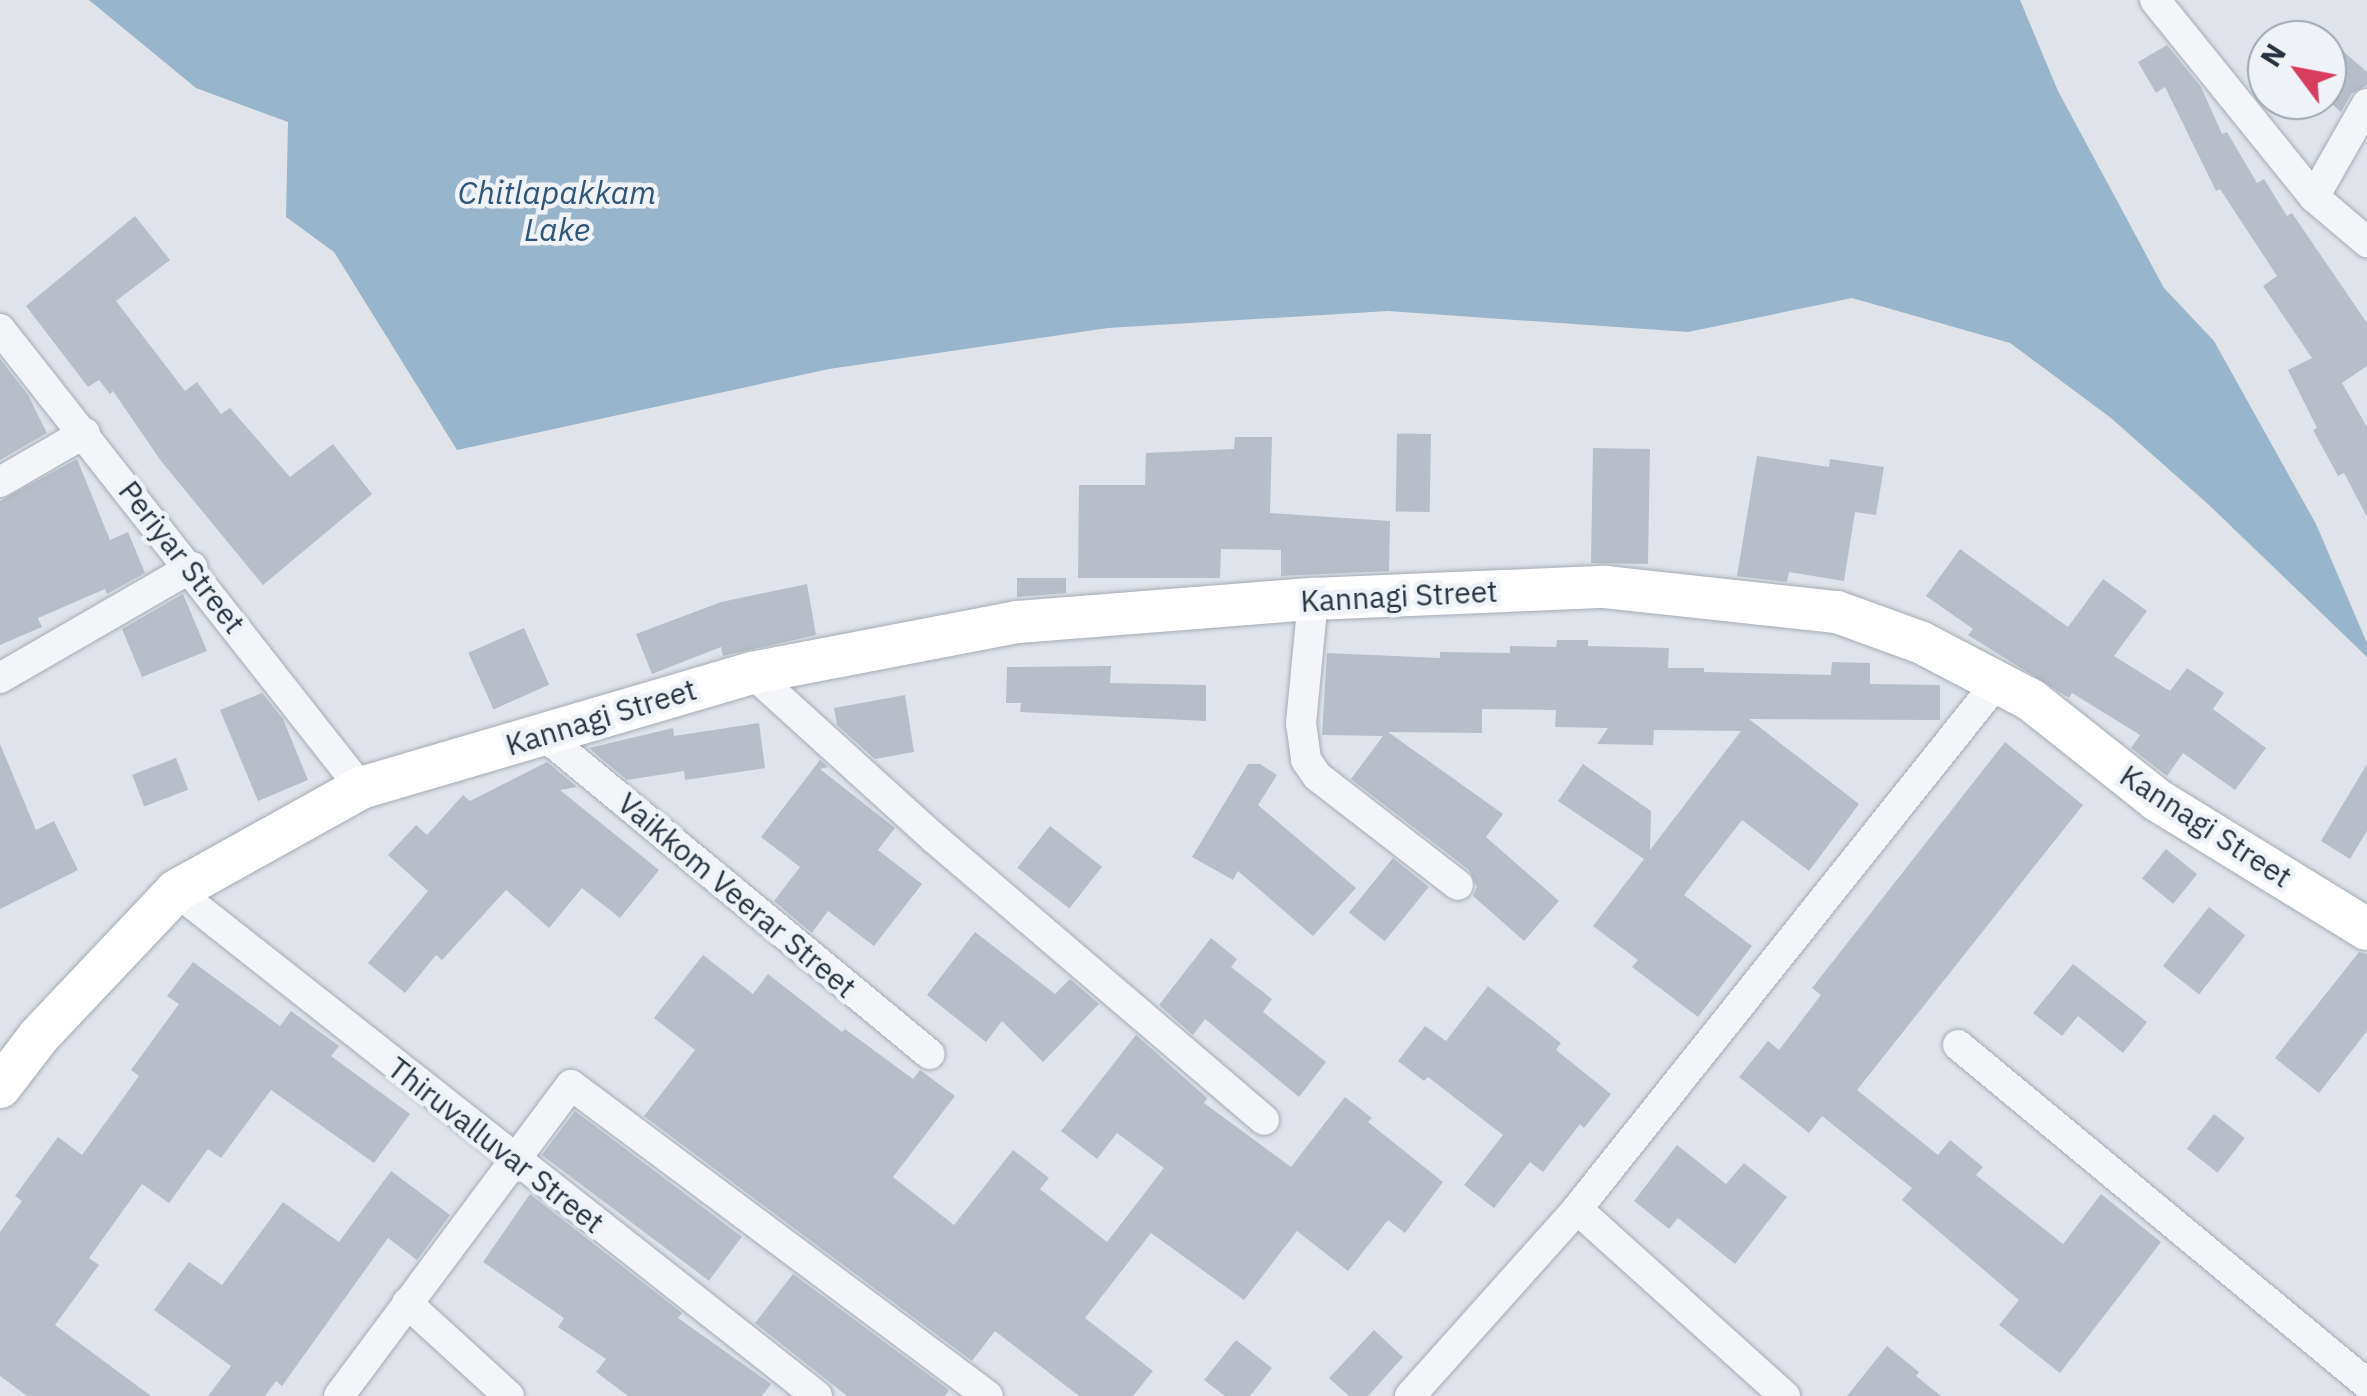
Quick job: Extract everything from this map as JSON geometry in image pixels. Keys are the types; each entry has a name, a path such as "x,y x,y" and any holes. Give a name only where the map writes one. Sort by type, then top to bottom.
{"street":[{"path":"2154,0 2314,197 2367,242"},
{"path":"2314,197 2367,104"},
{"name":"Periyar Street","path":"0,329 192,567 361,788"},
{"path":"0,482 85,433"},
{"path":"0,678 192,567"},
{"name":"Kannagi Street","path":"0,1087 39,1036 176,892 361,788 545,736 669,694 752,673 1018,622 1314,599 1605,587 1838,612 1922,643 2031,700 2157,800 2367,929"},
{"path":"1314,599 1301,723 1306,760 1317,776 1458,885"},
{"path":"752,673 934,838 1264,1120"},
{"path":"1410,1396 1577,1209 1995,684"},
{"name":"Vaikkom Veerar Street","path":"545,736 929,1054"},
{"name":"Thiruvalluvar Street","path":"176,892 817,1396"},
{"path":"1958,1045 2367,1384"},
{"path":"339,1396 512,1159 571,1085 988,1396"},
{"path":"1577,1209 1785,1396"},
{"path":"406,1303 509,1396"}],"water":[{"name":"Chitlapakkam Lake","path":"89,0 2020,0 2058,91 2164,288 2214,341 2316,524 2367,643 2367,657 2209,505 2111,418 2010,343 1852,298 1688,332 1388,311 1108,328 829,369 457,450 334,252 286,217 288,122 196,88"}],"building":[{"path":"2167,45 2201,87 2222,134 2227,132 2257,183 2264,179 2287,216 2292,213 2367,323 2367,366 2342,383 2367,427 2367,517 2344,473 2338,476 2313,430 2317,428 2288,370 2312,358 2263,286 2277,276 2220,189 2216,191 2165,87 2156,93 2138,62"},
{"path":"2347,54 2367,72 2367,85 2351,94 2347,101"},
{"path":"135,216 170,260 116,301 185,391 197,382 221,414 230,408 290,477 333,444 372,494 263,585 161,461 113,391 110,394 99,380 88,387 26,306"},
{"path":"0,359 28,395 47,433 0,460"},
{"path":"1397,433 1431,434 1430,512 1396,511"},
{"path":"1235,437 1272,437 1270,513 1390,521 1389,571 1281,576 1281,550 1221,549 1220,578 1078,578 1079,485 1145,485 1146,453 1234,449"},
{"path":"1593,448 1650,449 1648,564 1591,563"},
{"path":"1757,456 1829,467 1830,459 1884,467 1876,515 1855,512 1844,581 1789,572 1787,582 1737,576"},
{"path":"77,459 110,540 128,532 145,573 107,594 105,589 38,618 42,627 0,645 0,501"},
{"path":"1960,549 2068,627 2103,579 2147,611 2114,656 2170,691 2187,668 2224,693 2213,709 2266,748 2235,790 2183,753 2167,776 2131,748 2140,735 2072,693 2069,698 1968,635 1973,629 1926,596"},
{"path":"1017,578 1066,578 1066,593 1017,597"},
{"path":"807,584 816,635 723,656 721,647 652,674 636,634 721,602"},
{"path":"183,594 207,651 142,677 122,629"},
{"path":"524,628 549,685 493,709 468,653"},
{"path":"1557,640 1588,640 1588,646 1669,648 1668,668 1831,675 1832,662 1870,663 1870,684 1940,685 1940,720 1749,719 1859,804 1809,871 1742,820 1684,895 1752,946 1698,1017 1632,967 1638,960 1593,926 1644,859 1558,801 1583,764 1651,811 1650,850 1741,731 1654,730 1653,745 1597,744 1608,728 1555,727 1556,710 1482,709 1482,733 1388,732 1503,814 1486,837 1559,901 1524,941 1473,896 1477,887 1469,870 1351,779 1383,736 1322,735 1327,653 1440,658 1440,652 1510,653 1510,646 1556,647"},
{"path":"1111,666 1110,683 1206,685 1206,721 1020,712 1021,703 1006,703 1007,667"},
{"path":"262,693 283,719 308,780 258,801 220,710"},
{"path":"905,695 914,752 875,759 837,725 834,708"},
{"path":"759,723 765,768 685,780 684,771 627,780 589,748 673,728 674,736"},
{"path":"2005,742 2083,805 1857,1090 1938,1155 1950,1140 1983,1167 1976,1175 2063,1244 2101,1194 2161,1242 2060,1373 1999,1325 2019,1300 1902,1200 1912,1188 1822,1116 1809,1133 1739,1077 1768,1041 1779,1050 1821,995 1812,988"},
{"path":"0,744 36,830 54,821 78,870 0,909"},
{"path":"176,758 188,790 144,807 132,775"},
{"path":"820,760 828,767 820,769 895,828 878,850 922,884 874,946 828,911 812,933 774,901 800,867 761,837"},
{"path":"547,762 577,787 560,790 659,870 620,918 582,888 549,928 506,890 442,960 436,955 405,993 368,963 428,891 388,855 416,825 427,835 463,795 470,801"},
{"path":"1248,764 1260,764 1277,775 1258,805 1356,888 1313,936 1238,871 1233,880 1192,857"},
{"path":"2367,764 2367,831 2350,859 2321,841"},
{"path":"1050,826 1102,867 1069,908 1017,868"},
{"path":"2166,849 2197,874 2173,904 2142,879"},
{"path":"1393,858 1429,887 1385,941 1349,912"},
{"path":"2209,907 2245,935 2199,994 2163,966"},
{"path":"975,932 1055,994 1070,979 1099,1004 1043,1062 1002,1021 986,1042 927,995"},
{"path":"1211,938 1237,959 1231,967 1272,999 1263,1012 1326,1062 1299,1097 1205,1019 1193,1035 1159,1005"},
{"path":"2359,952 2367,954 2367,1031 2319,1093 2275,1058"},
{"path":"703,955 753,994 768,974 842,1032 845,1029 913,1079 920,1070 955,1096 893,1177 954,1225 1013,1150 1049,1178 1040,1189 1107,1242 1164,1168 1117,1133 1097,1159 1061,1131 1136,1035 1207,1098 1204,1103 1291,1167 1345,1097 1372,1118 1368,1122 1443,1182 1405,1233 1388,1220 1348,1271 1297,1231 1244,1300 1151,1233 1085,1318 1153,1371 1133,1396 1079,1396 995,1331 972,1361 644,1116 695,1050 654,1018"},
{"path":"193,962 280,1026 291,1011 339,1046 331,1056 410,1114 374,1163 271,1090 221,1158 208,1149 169,1203 142,1184 89,1258 99,1265 55,1325 151,1396 27,1396 0,1376 0,1232 22,1201 15,1196 58,1137 82,1155 139,1076 131,1070 179,1004 167,996"},
{"path":"2073,964 2147,1022 2123,1053 2078,1016 2062,1036 2033,1013"},
{"path":"1488,986 1561,1043 1556,1050 1611,1094 1584,1128 1580,1124 1543,1172 1530,1162 1494,1208 1464,1185 1503,1135 1428,1077 1424,1081 1398,1061 1425,1026 1446,1041"},
{"path":"575,1111 742,1237 709,1281 542,1155"},
{"path":"2214,1114 2245,1138 2218,1173 2187,1149"},
{"path":"1677,1145 1726,1184 1744,1163 1787,1197 1735,1264 1678,1218 1669,1229 1634,1201"},
{"path":"391,1171 450,1215 417,1260 388,1238 282,1386 276,1381 265,1396 208,1396 231,1366 154,1310 189,1262 222,1285 283,1202 339,1242"},
{"path":"530,1194 682,1313 678,1318 771,1384 762,1396 628,1396 596,1372 606,1359 558,1327 564,1318 483,1262"},
{"path":"793,1274 949,1390 945,1396 847,1396 755,1323"},
{"path":"1374,1330 1403,1357 1368,1396 1349,1396 1329,1378"},
{"path":"1236,1340 1272,1368 1250,1396 1225,1396 1204,1380"},
{"path":"1887,1346 1919,1372 1916,1376 1941,1396 1847,1396"}]}
